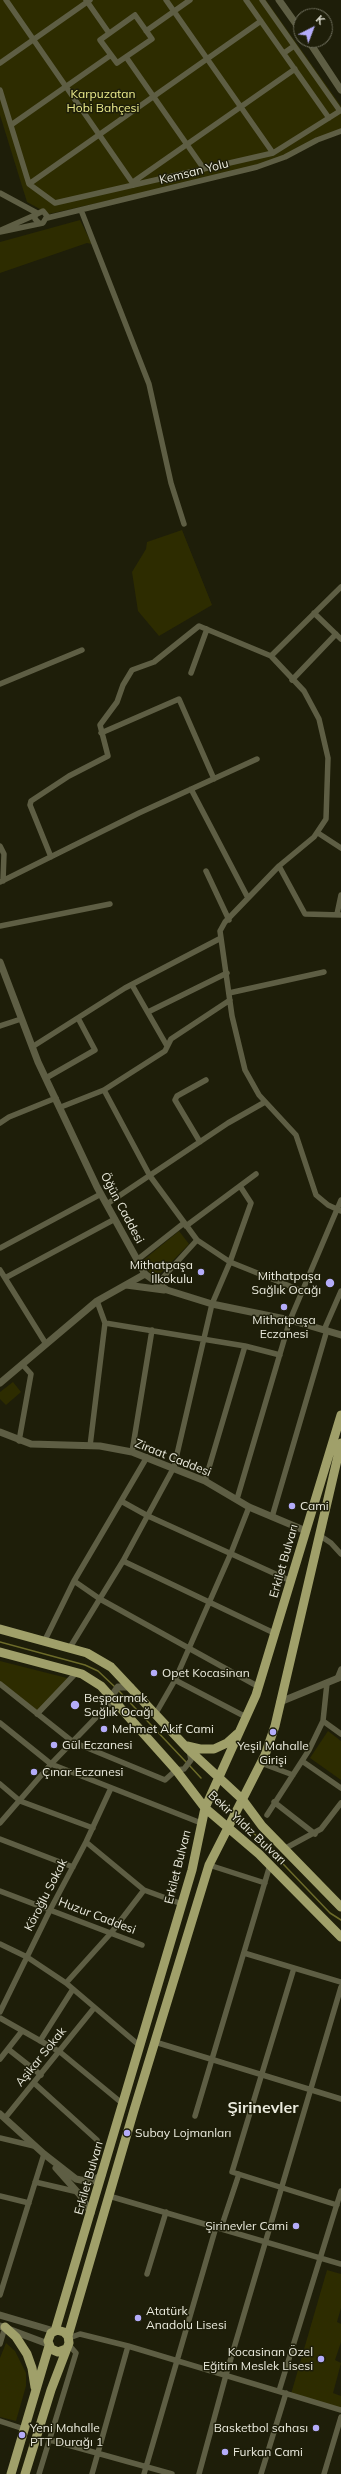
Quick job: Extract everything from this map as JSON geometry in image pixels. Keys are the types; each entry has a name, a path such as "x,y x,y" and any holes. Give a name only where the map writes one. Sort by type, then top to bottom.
{"main road":[{"name":"Erkilet Bulvarı","path":"54,2331 91,2213 192,1870 205,1808 259,1687 274,1633 341,1415"},
{"name":"Erkilet Bulvarı","path":"25,2474 68,2342 109,2196 209,1864 261,1763 274,1726 341,1444"},
{"name":"Bekir Yıldız Bulvarı","path":"0,1629 87,1653 105,1663 131,1687 187,1747 242,1799 284,1849 341,1907"},
{"name":"Bekir Yıldız Bulvarı","path":"0,1652 76,1673 101,1686 180,1769 205,1808 270,1865 341,1937"},
{"path":"187,1747 214,1749 227,1743 240,1732"},
{"path":"251,1781 250,1796 252,1812"},
{"path":"330,1926 341,1934"},
{"path":"3,2327 16,2337 27,2354 34,2376 35,2392"},
{"path":"11,2474 48,2345 48,2338 54,2331 62,2331 68,2342 57,2352 48,2345"}],"street":[{"path":"6,0 134,183"},
{"path":"166,0 273,153"},
{"path":"146,31 190,0"},
{"path":"246,0 329,118"},
{"path":"262,0 293,45"},
{"path":"279,0 293,20"},
{"path":"0,63 88,1 109,33"},
{"path":"135,15 152,39 117,63 100,40 109,33 135,15"},
{"path":"29,184 261,21"},
{"path":"284,54 293,47"},
{"path":"0,90 29,184 55,203 134,183 273,153 340,111 295,48"},
{"path":"314,48 334,77 341,90"},
{"path":"11,125 111,55"},
{"path":"126,57 204,169"},
{"path":"134,183 187,144 295,69"},
{"path":"334,77 341,84"},
{"name":"Kemsan Yolu","path":"47,218 257,167 285,156 317,140 341,132"},
{"path":"0,192 36,214"},
{"path":"81,210 149,384 171,483 184,524"},
{"path":"44,212 47,218 44,223 0,231 36,214 44,212"},
{"path":"36,214 36,221 39,223"},
{"path":"271,656 341,587"},
{"path":"314,613 341,639"},
{"path":"50,857 30,806 31,801 69,776 108,756 101,733 101,723 117,702 123,685 132,670 154,662 199,626 271,656 306,695 316,712 327,751 326,819 318,833 279,866 221,928 234,1030 246,1070 265,1102 296,1135 316,1195 323,1202 339,1210"},
{"path":"191,673 206,629"},
{"path":"292,680 336,634"},
{"path":"0,684 40,666 82,650"},
{"path":"101,733 179,699 214,779"},
{"path":"1,881 256,759"},
{"path":"192,789 248,898"},
{"path":"318,833 341,848"},
{"path":"0,846 4,854 1,881"},
{"path":"279,866 305,914 339,915 341,896"},
{"path":"206,871 228,920"},
{"path":"0,926 110,904"},
{"path":"32,1048 132,985 222,938"},
{"name":"Öğün Caddesi","path":"0,962 32,1048 101,1194 145,1274 167,1290 212,1304 290,1320 341,1335"},
{"path":"229,993 324,972"},
{"path":"148,1012 227,973"},
{"path":"132,985 167,1046"},
{"path":"61,1107 104,1090 164,1051 171,1039 230,1000"},
{"path":"46,1078 95,1050 78,1018"},
{"path":"0,1026 21,1019"},
{"path":"200,1142 175,1100 177,1096 206,1080"},
{"path":"104,1090 150,1176 198,1240 230,1262 302,1291"},
{"path":"0,1123 9,1117 56,1098"},
{"path":"107,1204 228,1123 265,1102"},
{"path":"138,1260 185,1224 256,1174"},
{"path":"69,1649 122,1562 174,1468 212,1304 230,1262 251,1203 240,1186"},
{"path":"0,1248 101,1194"},
{"path":"237,1499 290,1320 339,1210 341,1200"},
{"path":"5,1278 115,1219"},
{"path":"157,1284 198,1240"},
{"path":"0,1270 46,1344"},
{"path":"0,1383 97,1301 145,1274"},
{"path":"126,1285 167,1290"},
{"path":"272,1517 325,1330 341,1291"},
{"path":"90,1446 105,1323 97,1301"},
{"path":"105,1323 245,1346 280,1355"},
{"path":"132,1452 152,1330"},
{"path":"205,1481 245,1346"},
{"path":"19,1441 31,1374 22,1364"},
{"name":"Ziraat Caddesi","path":"0,1432 19,1441 38,1445 90,1446 132,1452 205,1481 248,1507 306,1531"},
{"path":"44,1642 74,1581 147,1458"},
{"path":"121,1501 148,1516 291,1581"},
{"path":"156,1713 175,1680 189,1649 231,1553 248,1507"},
{"path":"319,1535 332,1543 341,1554"},
{"path":"122,1562 274,1633"},
{"path":"74,1581 100,1599 259,1687"},
{"path":"280,1702 339,1678 341,1669"},
{"path":"37,1714 76,1673"},
{"path":"175,1680 246,1717"},
{"path":"267,1815 302,1761 323,1721 328,1683"},
{"path":"0,1684 73,1742 165,1780 191,1760 187,1747"},
{"path":"0,1823 51,1764 73,1742 112,1697 118,1687 131,1687"},
{"path":"323,1721 341,1734"},
{"path":"0,1723 51,1764 201,1823"},
{"path":"302,1761 341,1788"},
{"path":"261,1763 292,1775"},
{"path":"0,1784 20,1801 93,1828"},
{"name":"Köroğlu Sokak","path":"0,2012 50,1910 93,1828 111,1788"},
{"path":"274,1802 315,1834"},
{"path":"284,1849 315,1834 329,1822 341,1803"},
{"path":"0,1839 73,1867"},
{"path":"86,1842 144,1890 182,1904"},
{"path":"209,1864 265,1883"},
{"path":"194,2116 270,1865"},
{"path":"66,1983 111,1933 144,1890"},
{"name":"Huzur Caddesi","path":"0,1891 142,1945"},
{"path":"0,1944 27,1957 66,1983 140,2046"},
{"path":"244,1953 341,1982"},
{"path":"294,1968 232,2172 339,2203"},
{"path":"199,2474 265,2241 341,1987"},
{"path":"40,2041 73,1989"},
{"name":"Aşikar Sokak","path":"3,2116 41,2075 94,2008"},
{"path":"0,2018 60,2052 122,2104"},
{"path":"0,2059 22,2031"},
{"path":"155,2042 341,2099"},
{"path":"8,2049 41,2075"},
{"path":"34,2083 97,2140"},
{"path":"3,2116 44,2154 78,2192 91,2213"},
{"path":"0,2138 36,2146"},
{"path":"44,2154 81,2182 94,2181 102,2175"},
{"path":"0,2295 44,2154"},
{"path":"144,2474 176,2360 218,2228 239,2174"},
{"path":"35,2182 78,2192"},
{"path":"279,2391 320,2258 339,2203 341,2191"},
{"path":"0,2196 29,2203"},
{"path":"109,2196 341,2264"},
{"path":"147,2274 166,2212"},
{"path":"0,2315 54,2331"},
{"path":"0,2344 3,2327 48,2345"},
{"path":"39,2474 76,2353 68,2342 80,2334 128,2346 341,2410"},
{"path":"92,2474 128,2346"},
{"path":"261,2474 286,2393"},
{"path":"324,2474 341,2417"},
{"path":"0,2421 24,2429"},
{"path":"50,2440 172,2474"}],"green space":[{"name":"Karpuzatan Hobi Bahçesi","path":"0,0 266,0 293,38 293,48 300,48 341,106 341,132 327,134 279,162 49,214 27,202 0,115"},
{"path":"80,220 92,244 87,243 0,273 0,242"},
{"path":"182,530 212,605 159,636 138,611 132,572 146,549 147,542"},
{"path":"179,1231 189,1244 155,1279 141,1262"},
{"path":"13,1382 21,1392 6,1405 0,1399 0,1392"},
{"path":"0,1661 67,1678 67,1682 37,1713 0,1682"},
{"path":"328,1731 341,1741 341,1780 310,1758"},
{"name":"Kocasinan Özel Eğitim Meslek Lisesi","path":"327,2270 341,2274 341,2308 337,2322 341,2324 341,2342 335,2360 341,2363 333,2393 341,2396 341,2409 291,2394"},
{"path":"6,2343 15,2351 26,2373 26,2386 16,2421 0,2417 0,2358"}],"waterway":[{"path":"0,1642 85,1665 98,1671 115,1687"},
{"path":"119,1691 186,1762"},
{"path":"189,1765 201,1778"},
{"path":"243,1822 330,1913 341,1920"}],"place":[{"name":"Mithatpaşa İlkokulu","path":"201,1272"},
{"name":"Mithatpaşa Sağlık Ocağı","path":"330,1283"},
{"name":"Mithatpaşa Eczanesi","path":"284,1307"},
{"name":"Cami","path":"292,1506"},
{"name":"Opet Kocasinan","path":"154,1673"},
{"name":"Beşparmak Sağlık Ocağı","path":"75,1705"},
{"name":"Mehmet Akif Cami","path":"104,1729"},
{"name":"Yeşil Mahalle Girişi","path":"273,1732"},
{"name":"Gül Eczanesi","path":"54,1745"},
{"name":"Çınar Eczanesi","path":"34,1772"},
{"name":"Subay Lojmanları","path":"127,2133"},
{"name":"Şirinevler Cami","path":"296,2226"},
{"name":"Atatürk Anadolu Lisesi","path":"138,2318"},
{"name":"Kocasinan Özel Eğitim Meslek Lisesi","path":"321,2359"},
{"name":"Basketbol sahası","path":"316,2428"},
{"name":"Yeni Mahalle PTT Durağı 1","path":"22,2435"},
{"name":"Furkan Cami","path":"225,2452"}],"district":[{"name":"Şirinevler","path":"263,2108"}]}
